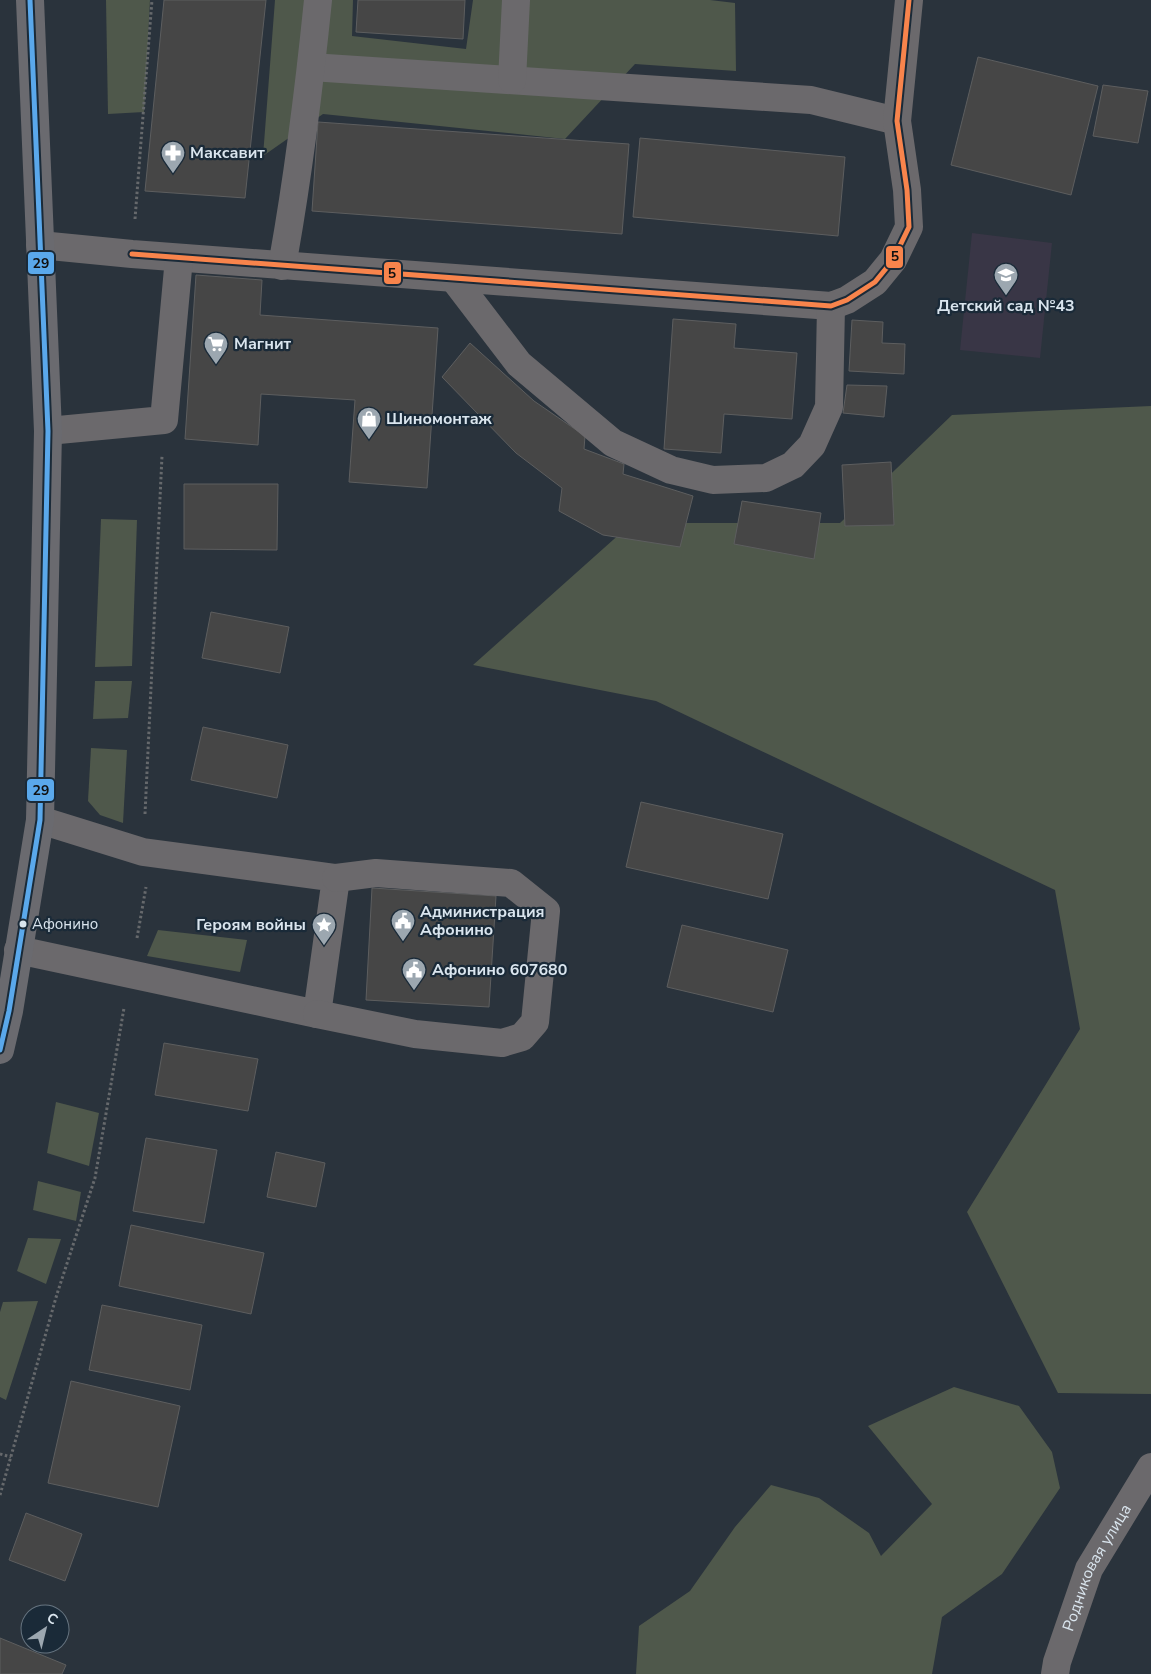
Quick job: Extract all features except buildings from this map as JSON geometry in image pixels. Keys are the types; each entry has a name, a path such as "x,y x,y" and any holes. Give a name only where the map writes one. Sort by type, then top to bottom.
{"main road":[{"path":"0,1050 4,1011 18,950 40,820 48,431 30,0"}],"street":[{"path":"282,266 294,203 318,0"},
{"path":"512,80 516,0"},
{"path":"40,245 454,279 839,303 875,282 893,260 909,227 907,190 897,121 909,0"},
{"path":"311,67 811,100 897,121"},
{"path":"48,431 164,420 180,258"},
{"path":"454,279 519,364 614,443 671,470 713,480 766,478 793,465 812,445 830,407 839,303"},
{"path":"18,950 415,1034 502,1043 522,1037 535,1022 546,911 511,883 376,873 336,878 143,852 40,820"},
{"path":"317,1014 336,878"},
{"name":"Родниковая улица","path":"1055,1674 1056,1662 1089,1569 1151,1467"}],"path":[{"path":"132,254 152,0"},
{"path":"0,1495 57,1294 95,1178 147,880 143,852 164,420"},
{"path":"0,1454 11,1457"}],"shaded area":[{"name":"Детский сад №43","path":"972,233 1052,243 1040,358 960,350"}],"green space":[{"path":"106,0 150,0 144,112 108,114"},
{"path":"275,0 353,0 352,36 466,49 473,0 710,0 735,3 736,71 635,64 565,139 323,114 263,156"},
{"path":"1151,406 1151,1394 1058,1393 967,1212 1080,1029 1055,890 656,701 473,665 632,523 840,523 952,415"},
{"path":"101,519 137,520 132,666 95,667"},
{"path":"95,681 132,681 128,718 93,719"},
{"path":"91,748 127,750 123,823 100,815 88,801"},
{"path":"158,930 247,940 240,972 147,956"},
{"path":"56,1102 99,1113 89,1166 47,1153"},
{"path":"38,1181 81,1192 76,1221 33,1210"},
{"path":"28,1238 61,1239 46,1284 17,1271"},
{"path":"38,1301 6,1400 0,1397 0,1312 3,1302"},
{"path":"954,1387 1019,1406 1052,1452 1060,1488 1002,1574 942,1617 932,1674 636,1674 639,1626 690,1591 735,1527 771,1485 819,1498 869,1533 881,1556 932,1504 868,1426"}],"transit line":[{"name":"29","path":"0,1050 9,1011 40,820 48,431 30,0"},
{"name":"5","path":"132,254 831,306 847,300 875,282 893,260 909,227 907,190 897,121 909,0"}],"place":[{"name":"Максавит","path":"173,174"},
{"name":"Детский сад №43","path":"1006,296"},
{"name":"Магнит","path":"216,365"},
{"name":"Шиномонтаж","path":"369,440"},
{"name":"Афонино","path":"23,924"},
{"name":"Администрация Афонино","path":"403,942"},
{"name":"Героям войны","path":"324,946"},
{"name":"Афонино 607680","path":"414,991"}]}
